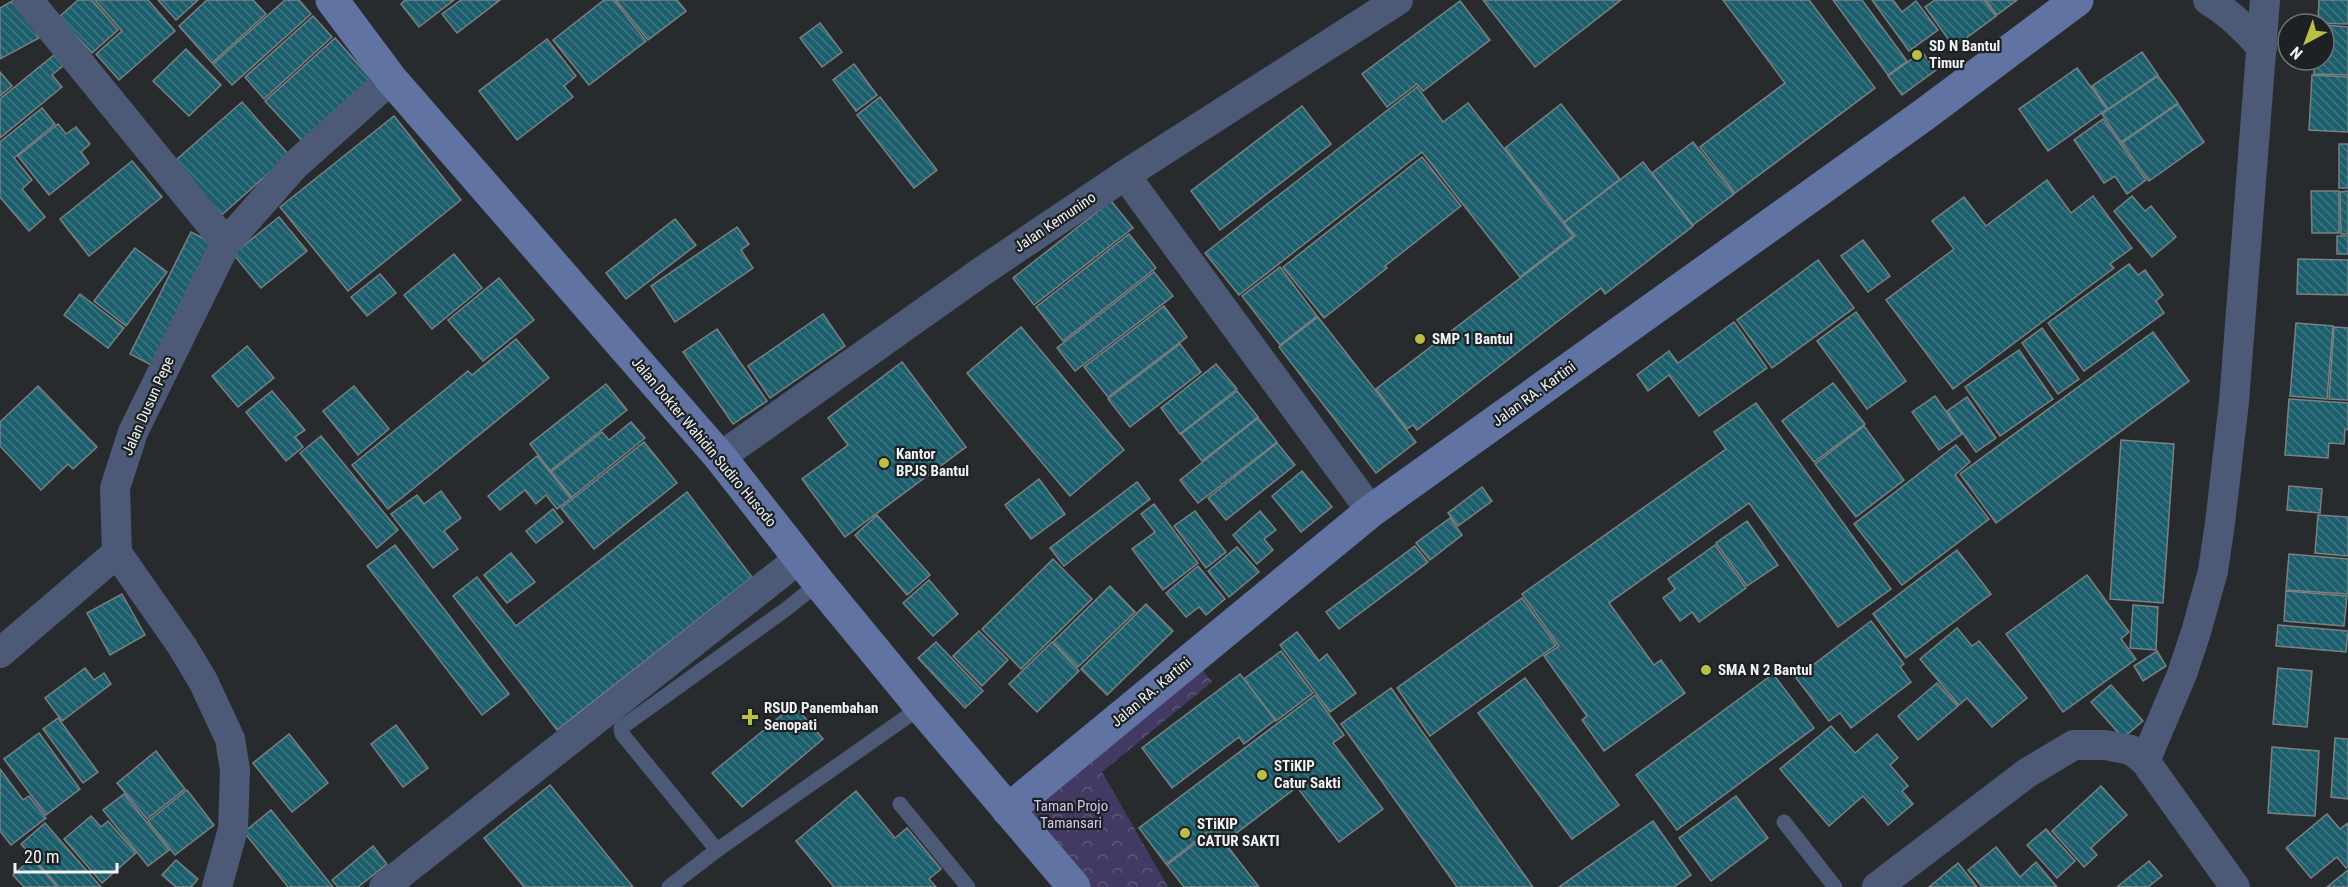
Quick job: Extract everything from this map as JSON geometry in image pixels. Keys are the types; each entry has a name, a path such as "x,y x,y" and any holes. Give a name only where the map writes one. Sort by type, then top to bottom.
{"main road":[{"name":"Jalan Dokter Wahidin Sudiro Husodo","path":"332,0 391,79 720,457 921,707 1074,887"},
{"name":"Jalan RA. Kartini","path":"1008,810 1371,511 1925,114 2065,4"}],"street":[{"path":"28,0 226,243"},
{"name":"Jalan Kemunino","path":"720,457 984,270 1125,175 1398,0"},
{"path":"2208,0 2223,9 2245,28 2262,48"},
{"path":"2145,761 2182,674 2196,632 2212,571 2220,523 2234,402 2265,0"},
{"name":"Jalan Dusun Pepe","path":"117,553 115,488 133,432 226,243 294,166 391,79"},
{"path":"1125,175 1371,511"},
{"path":"0,653 117,553 182,646 203,681 230,739 236,770 233,829 217,887"},
{"path":"384,887 810,571"},
{"path":"1877,887 2027,773 2074,745 2104,745 2131,750 2145,761 2235,887"}],"lane":[{"path":"717,850 621,734 621,728 785,610 810,571"},
{"path":"669,887 717,850 921,707"},
{"path":"900,804 968,887"},
{"path":"1784,822 1835,887"}],"green space":[{"name":"Taman Projo Tamansari","path":"1184,647 1212,682 1102,772 1168,887 1069,887 1003,808"}],"building":[{"path":"18,0 39,38 0,59 0,8"},
{"path":"78,0 92,0 118,30 92,53 59,17"},
{"path":"95,0 148,0 175,31 119,80 96,54 122,31"},
{"path":"158,0 198,0 176,20"},
{"path":"207,0 253,0 266,14 212,63 179,26"},
{"path":"285,0 299,0 311,14 232,85 213,64"},
{"path":"405,0 454,0 419,27 401,4"},
{"path":"461,0 500,0 457,33 442,14"},
{"path":"604,0 614,0 646,41 589,85 553,40"},
{"path":"616,0 677,0 686,11 648,40"},
{"path":"1483,0 1621,0 1535,67"},
{"path":"1723,0 1809,0 1875,88 1735,193 1700,147 1785,83"},
{"path":"1833,0 1862,0 1907,61 1888,75"},
{"path":"1872,0 1893,0 1902,12 1916,1 1938,30 1909,51"},
{"path":"1935,0 1984,0 1996,16 1954,47 1925,7"},
{"path":"1986,0 2017,0 1997,15"},
{"path":"2319,0 2348,0 2348,24 2336,24 2336,12 2318,12"},
{"path":"1460,1 1490,40 1423,91 1417,84 1387,107 1362,74"},
{"path":"313,16 332,37 264,99 245,77"},
{"path":"820,23 842,52 822,67 800,38"},
{"path":"2336,26 2348,27 2348,75 2314,74 2314,72 2336,72"},
{"path":"335,38 373,81 304,143 265,101"},
{"path":"547,39 576,76 564,86 573,97 517,140 479,91"},
{"path":"186,49 221,85 189,116 153,81"},
{"path":"1922,52 1936,70 1902,95 1888,76"},
{"path":"2142,52 2158,75 2108,109 2092,86"},
{"path":"54,55 63,66 52,75 62,87 0,138 0,99"},
{"path":"854,64 877,95 856,111 833,80"},
{"path":"2077,68 2107,109 2048,151 2019,109"},
{"path":"0,72 12,86 0,96"},
{"path":"2312,75 2348,77 2348,132 2309,130"},
{"path":"2158,76 2178,103 2121,142 2102,114"},
{"path":"1417,87 1443,122 1468,103 1573,236 1520,277 1422,152 1239,295 1205,253"},
{"path":"880,97 937,170 914,188 857,115"},
{"path":"242,102 289,155 216,220 168,167"},
{"path":"1561,104 1620,179 1564,222 1505,148"},
{"path":"2178,104 2204,142 2149,181 2122,143"},
{"path":"1302,106 1331,144 1220,230 1191,191"},
{"path":"42,108 55,124 14,158 32,180 22,189 45,217 29,231 0,197 0,142"},
{"path":"394,116 461,200 348,291 280,207"},
{"path":"2103,119 2146,180 2127,194 2115,176 2104,183 2074,140"},
{"path":"58,124 66,134 76,127 90,144 81,152 89,163 49,195 18,156"},
{"path":"1693,142 1734,194 1693,225 1652,173"},
{"path":"2339,144 2348,144 2348,188 2339,188"},
{"path":"1422,157 1461,206 1324,318 1283,267"},
{"path":"132,161 162,197 89,256 60,219"},
{"path":"1643,162 1693,226 1605,294 1601,288 1417,430 1413,425 1407,429 1376,389 1575,236 1564,223"},
{"path":"2047,180 2071,213 2093,196 2132,248 2110,264 2114,268 1953,389 1886,300 1954,249 1932,221 1964,197 1986,226"},
{"path":"2311,191 2339,191 2339,233 2312,233"},
{"path":"2348,191 2348,234 2341,234 2340,192"},
{"path":"2132,196 2145,211 2151,206 2176,237 2152,257 2114,211"},
{"path":"1111,201 1133,228 1034,305 1013,278"},
{"path":"279,217 307,251 261,288 233,254"},
{"path":"675,219 696,245 626,299 606,273"},
{"path":"737,227 749,244 741,250 753,268 675,322 651,286"},
{"path":"191,232 218,246 157,368 130,354"},
{"path":"1129,234 1156,268 1063,341 1036,307"},
{"path":"2337,236 2348,236 2348,254 2337,254"},
{"path":"1863,240 1890,276 1868,292 1841,256"},
{"path":"135,248 167,272 126,326 94,301"},
{"path":"454,254 482,288 432,329 404,295"},
{"path":"2298,259 2348,260 2348,295 2297,294"},
{"path":"1818,260 1854,308 1772,368 1737,320"},
{"path":"2129,264 2138,275 2145,270 2163,295 2156,301 2164,313 2084,371 2048,323"},
{"path":"1280,267 1317,316 1280,345 1242,296"},
{"path":"1154,272 1173,296 1075,371 1057,348"},
{"path":"380,274 396,293 367,316 351,297"},
{"path":"499,278 534,320 483,361 448,320"},
{"path":"80,294 124,328 108,348 64,315"},
{"path":"1164,306 1187,337 1108,397 1084,367"},
{"path":"1856,312 1906,381 1867,409 1817,341"},
{"path":"823,314 845,346 770,398 748,366"},
{"path":"1318,317 1416,442 1376,473 1279,347"},
{"path":"1734,322 1767,368 1699,416 1669,375 1648,391 1637,375 1669,351 1678,363"},
{"path":"2296,323 2333,326 2327,399 2290,396"},
{"path":"1021,327 1124,450 1070,496 967,373"},
{"path":"2334,327 2348,328 2348,400 2329,399"},
{"path":"2042,328 2079,379 2058,394 2022,343"},
{"path":"717,329 767,401 733,424 683,352"},
{"path":"2153,332 2189,381 1996,523 1960,474"},
{"path":"516,339 549,378 388,509 352,465 468,371 472,375"},
{"path":"1180,344 1201,372 1130,427 1108,399"},
{"path":"247,346 274,378 238,407 212,376"},
{"path":"2019,350 2053,399 2000,436 1965,387"},
{"name":"Kantor BPJS Bantul","path":"902,362 966,447 845,537 802,479 848,445 828,418"},
{"path":"1216,364 1237,389 1180,434 1161,408"},
{"path":"1833,383 1865,424 1814,462 1782,421"},
{"path":"606,384 627,410 550,471 530,444"},
{"path":"38,386 97,447 73,469 68,464 41,490 0,446 0,422"},
{"path":"354,386 389,429 358,455 323,411"},
{"path":"272,391 305,430 295,437 303,447 286,461 246,412"},
{"path":"1237,391 1258,417 1202,461 1181,434"},
{"path":"1935,396 1962,434 1939,450 1912,412"},
{"path":"1967,397 1996,438 1976,452 1947,411"},
{"path":"2289,399 2348,403 2348,430 2345,429 2344,444 2329,443 2328,458 2285,455"},
{"path":"1756,403 1891,589 1838,627 1749,503 1609,603 1654,665 1661,660 1685,693 1604,751 1582,720 1587,716 1544,656 1559,646 1522,594 1726,449 1714,432"},
{"path":"1258,418 1277,442 1198,503 1180,480"},
{"path":"631,422 645,438 572,497 551,472 602,432 609,440"},
{"path":"1864,426 1904,480 1856,517 1815,464"},
{"path":"321,436 398,530 377,548 300,453"},
{"path":"2121,440 2174,444 2163,603 2110,599"},
{"path":"644,442 677,483 594,549 561,508"},
{"path":"1277,443 1295,465 1226,520 1208,498"},
{"path":"1956,445 1970,462 1955,475 1989,519 1902,585 1854,524"},
{"path":"537,456 571,498 557,509 546,495 536,504 525,490 500,510 488,496"},
{"path":"1302,471 1332,507 1301,532 1272,496"},
{"path":"1039,479 1065,514 1031,539 1005,505"},
{"path":"1137,482 1150,499 1064,566 1050,548"},
{"path":"2289,486 2322,489 2320,513 2287,510"},
{"path":"1482,487 1492,501 1458,526 1448,513"},
{"path":"441,491 461,518 444,531 458,549 433,568 391,514 417,495 424,504"},
{"path":"687,492 752,577 557,730 453,596 477,577 516,626"},
{"path":"1154,504 1198,563 1163,590 1132,549 1155,532 1141,514"},
{"path":"553,509 563,522 536,543 526,531"},
{"path":"1195,511 1226,552 1206,568 1174,526"},
{"path":"1260,511 1276,530 1264,539 1273,550 1257,564 1233,535"},
{"path":"877,515 930,575 907,595 855,535"},
{"path":"2318,515 2348,517 2348,556 2315,553"},
{"path":"1450,518 1462,535 1430,560 1416,543"},
{"path":"1747,521 1778,565 1747,586 1716,543"},
{"path":"395,545 509,694 482,715 367,566"},
{"path":"1715,545 1746,588 1699,622 1692,612 1680,621 1663,598 1675,589 1668,579"},
{"path":"1415,546 1428,562 1339,629 1326,612"},
{"path":"1237,547 1259,572 1229,597 1208,571"},
{"path":"1957,550 1991,594 1906,658 1873,614"},
{"path":"511,553 535,582 507,603 484,575"},
{"path":"2289,554 2348,559 2348,594 2286,590"},
{"path":"1053,559 1092,599 1021,669 982,629"},
{"path":"1198,566 1225,599 1206,615 1199,607 1186,617 1166,593"},
{"path":"2087,575 2129,632 2121,639 2136,659 2063,712 2006,634"},
{"path":"929,580 958,614 933,636 903,603"},
{"path":"1110,586 1135,612 1078,667 1053,642"},
{"path":"2286,591 2347,596 2344,626 2284,621"},
{"path":"122,594 145,635 110,655 87,613"},
{"path":"1522,598 1556,645 1430,736 1397,688"},
{"path":"1146,604 1173,631 1107,695 1081,669"},
{"path":"2133,605 2158,607 2156,650 2130,648"},
{"path":"1871,621 1904,664 1900,667 1911,682 1851,728 1840,713 1829,721 1796,678"},
{"path":"2278,625 2348,631 2346,652 2276,646"},
{"path":"1957,628 1972,646 1979,641 2027,698 1992,727 1967,698 1959,705 1920,659"},
{"path":"979,631 1008,660 982,686 953,656"},
{"path":"1297,632 1319,661 1327,654 1356,693 1330,712 1280,645"},
{"path":"936,642 983,691 965,708 918,658"},
{"path":"1052,642 1079,671 1037,712 1009,684"},
{"path":"1281,651 1313,693 1276,721 1244,679"},
{"path":"2157,651 2166,666 2143,681 2134,666"},
{"path":"85,668 94,680 104,673 111,684 62,721 45,698"},
{"path":"2278,668 2312,671 2307,727 2273,724"},
{"path":"1240,674 1275,720 1244,744 1239,737 1172,788 1142,748"},
{"path":"1773,674 1814,728 1677,830 1636,775"},
{"path":"1525,678 1619,805 1572,839 1478,713"},
{"path":"1937,683 1958,706 1918,740 1898,716"},
{"path":"2111,685 2143,721 2123,738 2091,702"},
{"path":"1391,688 1533,887 1457,887 1341,724"},
{"path":"1315,695 1344,735 1333,743 1383,809 1339,842 1297,787 1226,841 1215,826 1166,864 1139,828"},
{"path":"794,705 823,739 742,807 712,773"},
{"path":"58,718 98,772 83,783 43,729"},
{"path":"396,725 428,768 403,787 371,744"},
{"path":"1831,726 1855,753 1877,734 1898,758 1890,765 1908,786 1902,791 1913,804 1888,825 1863,796 1829,826 1780,769"},
{"path":"39,733 80,789 46,815 4,759"},
{"path":"289,734 328,783 292,812 253,763"},
{"path":"2335,738 2348,739 2348,799 2331,797"},
{"path":"2272,747 2319,751 2315,816 2268,813"},
{"path":"156,751 185,789 147,819 117,783"},
{"path":"0,769 23,800 29,796 46,818 11,845 0,831"},
{"path":"550,785 633,887 524,887 484,838"},
{"path":"2101,786 2127,815 2091,848 2097,855 2084,867 2052,831"},
{"path":"187,790 214,825 175,855 148,821"},
{"path":"856,791 895,838 907,828 941,869 929,879 936,887 834,887 796,841"},
{"path":"124,794 169,850 148,866 103,810"},
{"path":"1736,796 1768,838 1711,881 1679,838"},
{"path":"271,810 333,887 288,887 244,832"},
{"path":"2327,814 2340,829 2348,823 2348,866 2346,868 2337,857 2311,878 2286,848"},
{"path":"91,816 101,827 108,821 136,853 102,883 64,839"},
{"path":"1653,821 1691,875 1674,887 1559,887"},
{"path":"45,823 101,887 59,887 21,844"},
{"path":"1214,829 1259,887 1184,887 1167,865"},
{"path":"2046,829 2075,861 2057,878 2027,845"},
{"path":"373,846 387,864 358,887 338,887 332,880"},
{"path":"1996,847 2020,877 2036,862 2057,887 1982,887 1968,870"},
{"path":"32,858 57,887 24,887 13,875"},
{"path":"176,860 198,879 191,887 176,887 162,875"},
{"path":"2149,861 2162,876 2148,887 2117,887"},
{"path":"1958,863 1977,887 1929,887"},
{"path":"2348,870 2348,887 2327,887"}],"place":[{"name":"SD N Bantul Timur","path":"1917,55"},
{"name":"SMP 1 Bantul","path":"1420,339"},
{"name":"Kantor BPJS Bantul","path":"884,463"},
{"name":"SMA N 2 Bantul","path":"1706,670"},
{"name":"RSUD Panembahan Senopati","path":"750,717"},
{"name":"STiKIP Catur Sakti","path":"1262,775"},
{"name":"STiKIP CATUR SAKTI","path":"1185,833"}]}
